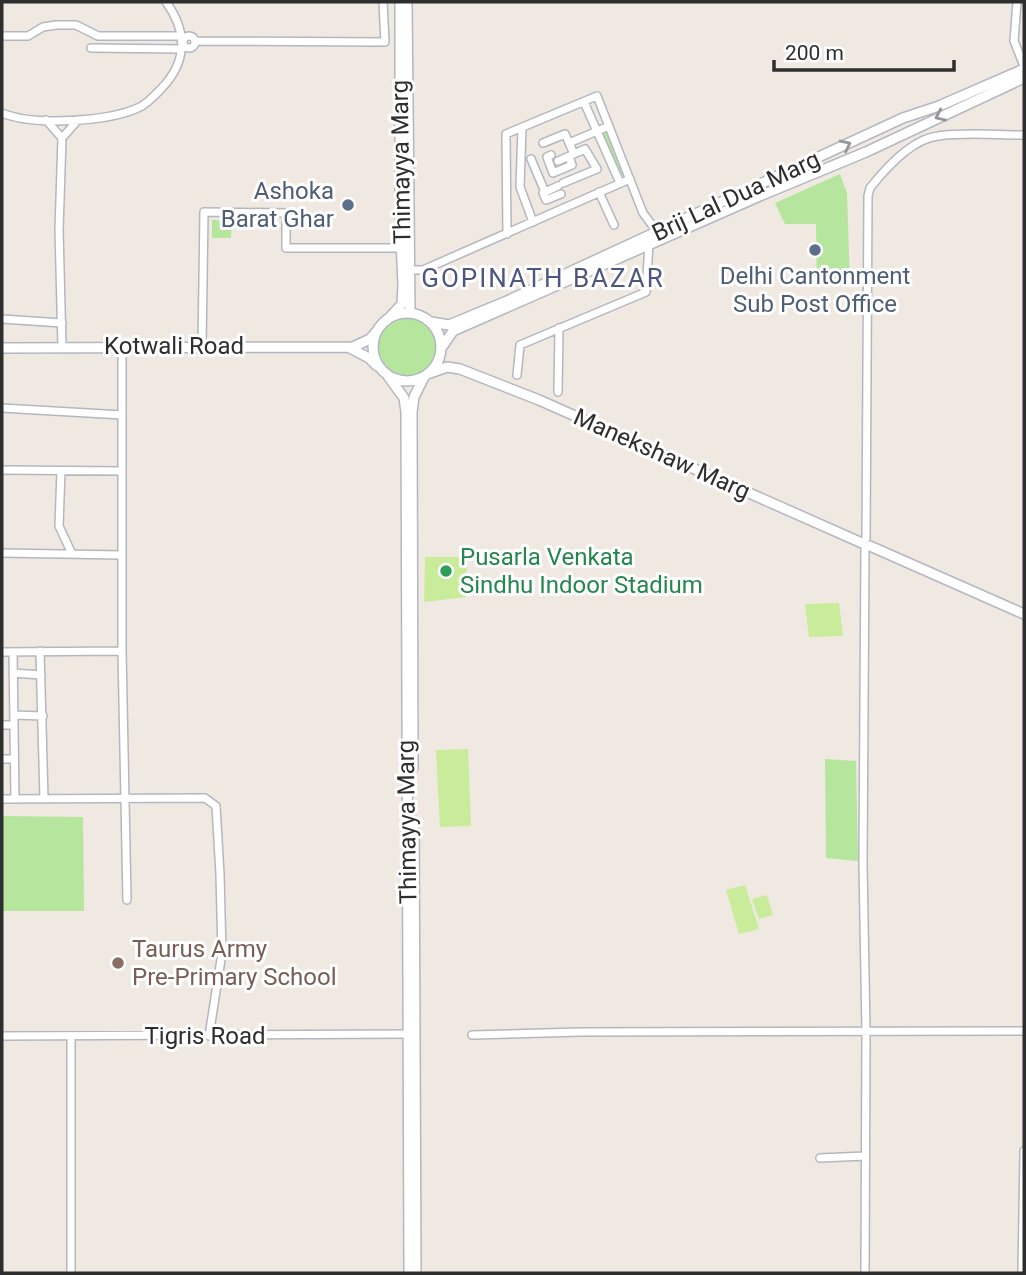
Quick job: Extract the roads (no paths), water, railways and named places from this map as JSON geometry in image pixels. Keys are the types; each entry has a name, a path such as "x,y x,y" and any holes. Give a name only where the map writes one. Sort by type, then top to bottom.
{"street":[{"path":"2,113 46,120 78,120 141,106 174,76 179,63 182,41 176,15 166,2"},
{"path":"91,48 141,48 182,41 189,36 195,41 385,42 383,2"},
{"name":"Thimayya Marg","path":"400,2 404,40 410,313"},
{"name":"Thimayya Marg","path":"390,317 402,304 403,247 400,216 407,2"},
{"path":"1017,2 1014,41 1024,67"},
{"path":"2,36 28,36 43,27 56,24 76,25 98,36 141,35 182,41"},
{"path":"141,35 141,48"},
{"name":"Brij Lal Dua Marg","path":"451,328 903,118 939,106 1024,67"},
{"name":"Brij Lal Dua Marg","path":"451,328 866,152 1024,78"},
{"path":"507,234 506,134 597,96 643,213 654,226 663,229"},
{"path":"584,102 620,183"},
{"path":"46,120 62,138"},
{"path":"62,346 59,230 62,138 78,120"},
{"path":"569,143 609,126"},
{"path":"522,128 520,187 533,222"},
{"path":"543,143 565,134 572,165 553,173 547,157 551,155"},
{"path":"865,1273 866,1032 863,864 868,196 870,188 922,141 936,136 1024,135"},
{"path":"531,159 543,196 597,169 593,158 589,159 585,149 558,162"},
{"path":"411,270 423,270 630,179"},
{"path":"599,192 614,225"},
{"path":"202,347 204,212 286,213 286,248 403,247"},
{"path":"517,374 520,345 646,292 649,244"},
{"path":"410,313 431,323 451,328 435,367 427,375 405,382 385,373 369,358 346,346 363,343 390,317 410,313"},
{"path":"2,318 62,323"},
{"path":"431,323 437,330 441,349"},
{"path":"558,392 559,328"},
{"path":"377,331 373,351 385,373"},
{"path":"121,346 122,650 127,900"},
{"name":"Kotwali Road","path":"2,348 346,346"},
{"name":"Manekshaw Marg","path":"441,349 460,369"},
{"name":"Manekshaw Marg","path":"427,375 447,367 460,369 540,400 1024,614"},
{"name":"Thimayya Marg","path":"385,373 404,398 406,412 409,724 415,848 416,1273"},
{"name":"Thimayya Marg","path":"409,1273 408,813 412,412 414,397 427,375"},
{"path":"2,408 122,415"},
{"path":"2,470 122,471"},
{"path":"61,471 59,526 72,554"},
{"path":"2,553 122,555"},
{"path":"2,652 122,650"},
{"path":"40,651 44,799"},
{"path":"13,652 15,799"},
{"path":"13,673 41,675"},
{"path":"14,715 43,716"},
{"path":"2,725 14,725"},
{"path":"2,759 14,759"},
{"path":"2,799 205,798 216,806 222,953 209,1036"},
{"path":"472,1035 580,1032 1024,1031"},
{"name":"Tigris Road","path":"2,1036 409,1034"},
{"path":"71,1036 71,1273"},
{"path":"1022,1273 1024,1151"},
{"path":"820,1158 865,1156"}],"place":[{"name":"Ashoka Barat Ghar","path":"348,205"},
{"name":"Delhi Cantonment Sub Post Office","path":"815,250"},
{"name":"Pusarla Venkata Sindhu Indoor Stadium","path":"446,571"},
{"name":"Taurus Army Pre-Primary School","path":"118,963"}],"district":[{"name":"GOPINATH BAZAR","path":"543,278"}]}
